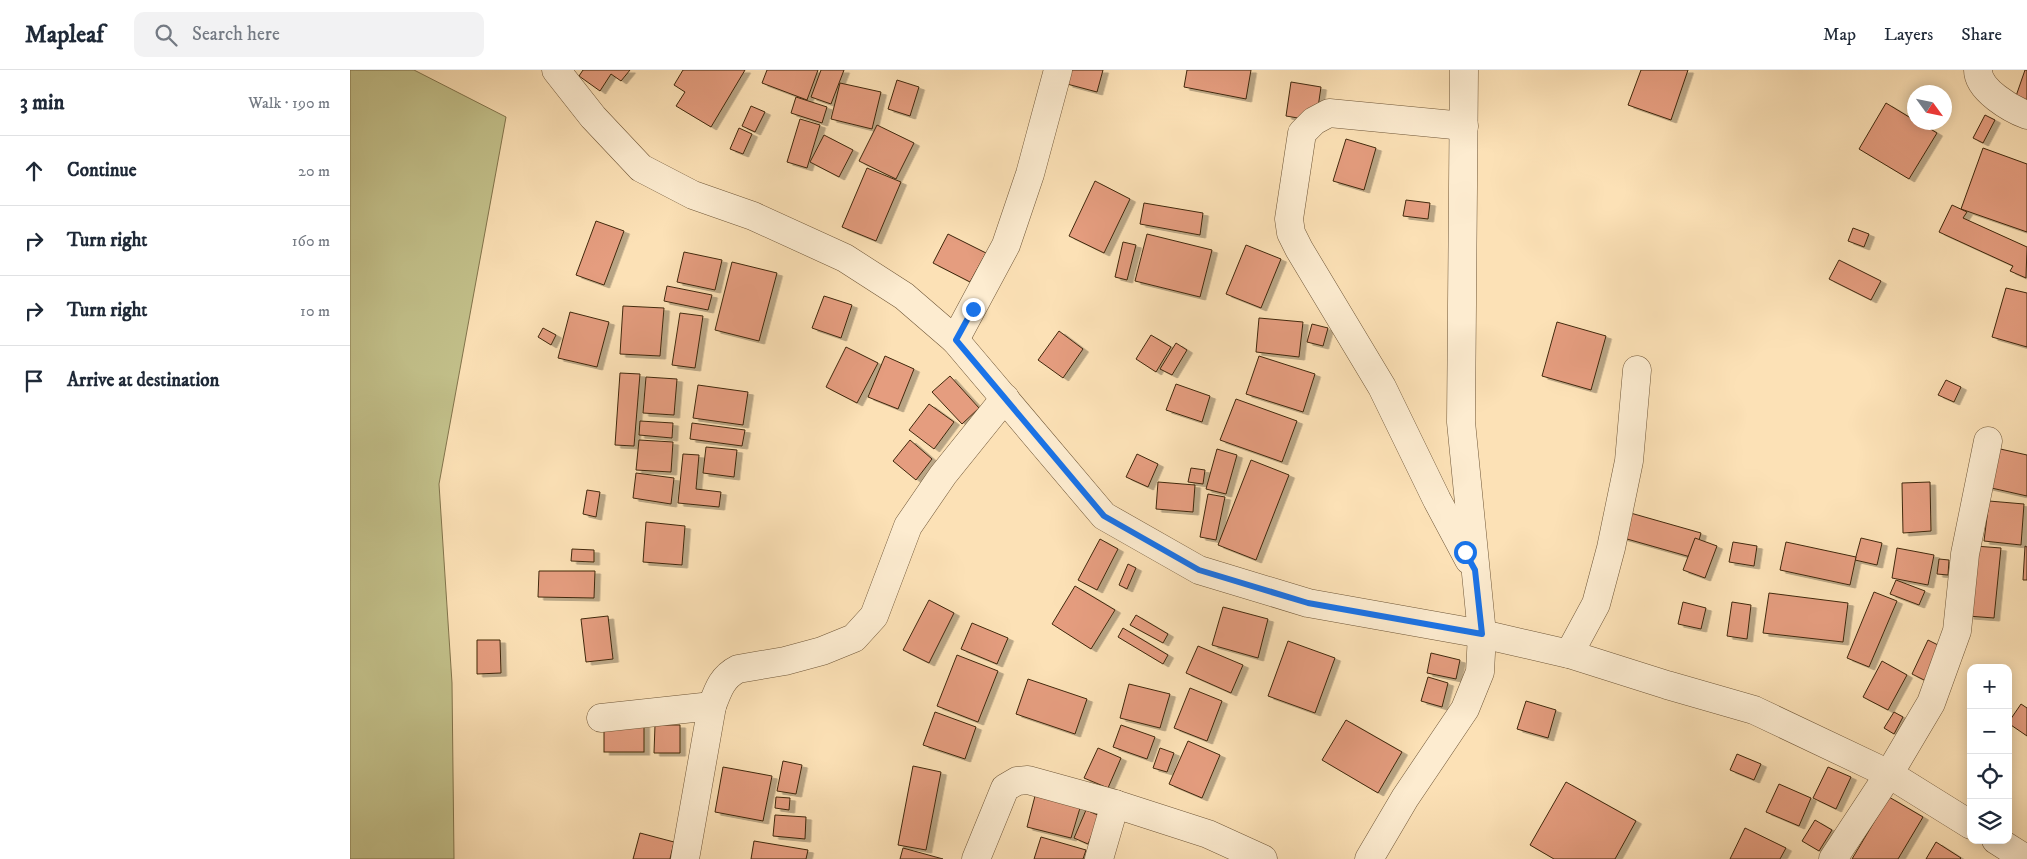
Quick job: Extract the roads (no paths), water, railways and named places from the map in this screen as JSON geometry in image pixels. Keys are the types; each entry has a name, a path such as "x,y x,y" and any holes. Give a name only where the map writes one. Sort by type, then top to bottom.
{"street":[{"path":"556,70 594,117 641,168 693,195 754,216 845,258 904,296 956,340 1104,516 1199,570 1308,603 1482,634 1569,654 1754,710 1888,774 1967,823"},
{"path":"956,340 1006,244 1030,174 1058,70"},
{"path":"1369,859 1405,798 1465,709 1480,672 1482,634 1461,422 1464,70"},
{"path":"1978,70 1978,74 1992,95 2011,109 2027,115"},
{"path":"1464,126 1329,113 1314,121 1302,133 1289,219 1291,233 1299,249 1382,387 1437,500 1475,570"},
{"path":"1569,654 1596,604 1611,548 1629,461 1637,370"},
{"path":"686,859 712,706 721,682 731,672 738,669 785,661 822,651 854,638 874,616 908,526 943,475 1005,398"},
{"path":"1833,859 1931,703 1957,631 1965,554 1988,441"},
{"path":"601,718 712,706"},
{"path":"976,859 1005,788 1017,781 1028,780 1115,804 1208,834 1263,859"},
{"path":"1099,859 1115,804"},
{"path":"2002,844 2026,859"}]}
